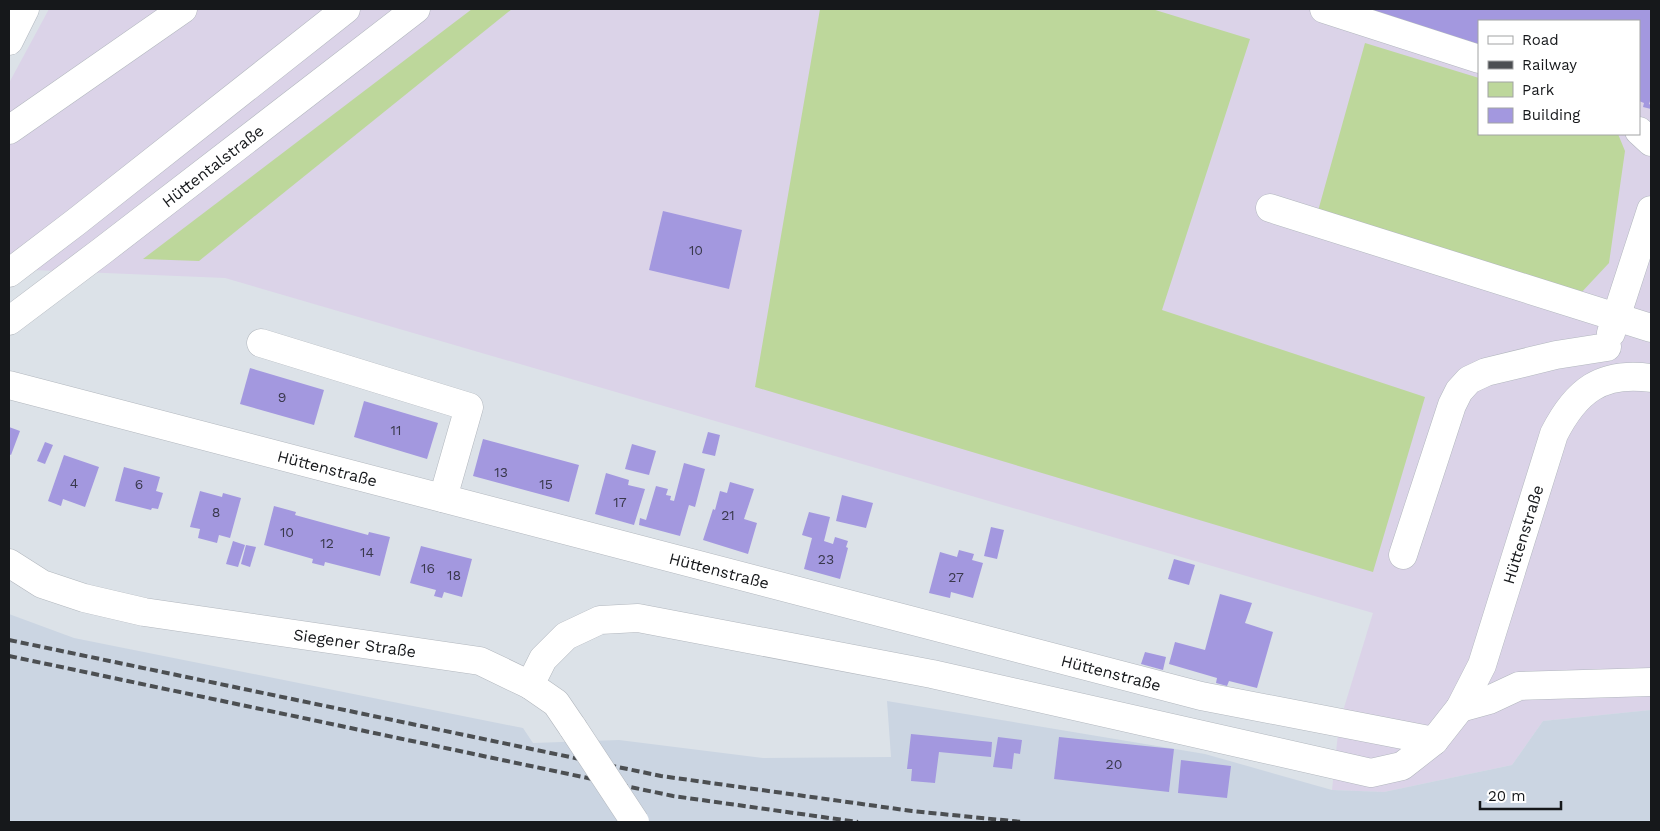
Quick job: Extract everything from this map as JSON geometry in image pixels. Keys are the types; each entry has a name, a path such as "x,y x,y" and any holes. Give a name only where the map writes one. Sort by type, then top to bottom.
{"main road":[{"path":"9,40 25,9"},
{"path":"9,130 183,9"},
{"path":"9,273 346,9"},
{"name":"Hüttentalstraße","path":"9,321 416,9"},
{"path":"1324,9 1478,59"},
{"path":"1640,132 1651,142"},
{"path":"1270,208 1651,328"},
{"path":"1594,385 1651,210"},
{"path":"261,343 469,407 443,498"},
{"path":"1403,555 1452,405 1459,391 1468,380 1486,372 1556,356 1607,347"},
{"name":"Hüttenstraße","path":"530,685 543,659 566,636 600,620 638,618 932,674 1371,773 1402,766 1434,741 1460,708 1482,665 1554,434 1564,415 1576,400 1594,385 1619,378 1651,378"},
{"name":"Hüttenstraße","path":"9,384 1201,696 1434,741"},
{"name":"Siegener Straße","path":"9,563 42,584 84,598 136,610 480,660 530,685 556,703 635,822"},
{"path":"1460,708 1489,700 1519,686 1651,682"}],"shaded area":[{"path":"49,9 1651,9 1651,710 1543,721 1512,765 1384,792 1332,790 1339,724 1373,613 225,278 9,269 9,83"},
{"path":"9,614 74,638 523,728 533,743 619,740 763,758 891,757 887,701 1205,754 1332,790 1384,792 1512,765 1543,721 1651,710 1651,822 9,822"}],"green space":[{"path":"472,9 512,9 199,261 143,259"},
{"path":"820,9 1152,9 1250,39 1162,310 1425,397 1373,572 755,387"},
{"path":"1365,43 1478,78 1478,135 1618,135 1625,151 1609,263 1579,295 1318,211"}],"building":[{"path":"1366,9 1651,9 1651,98 1649,104 1651,109 1643,107 1644,103 1640,101 1640,20 1478,20 1478,49"},
{"path":"663,211 742,230 729,289 649,270"},
{"path":"250,368 324,390 314,425 240,404"},
{"path":"364,401 438,423 427,459 354,437"},
{"path":"9,427 20,431 11,455 9,454"},
{"path":"708,432 720,435 715,456 702,453"},
{"path":"483,439 579,465 569,502 473,476"},
{"path":"45,442 53,445 45,464 37,461"},
{"path":"632,444 656,451 649,475 625,469"},
{"path":"64,455 99,467 85,507 63,499 61,506 48,501"},
{"path":"684,463 705,469 695,507 689,505 680,536 639,525 640,518 646,520 656,486 668,489 666,495 671,496 670,500 674,501"},
{"path":"124,467 160,477 156,491 163,493 158,509 152,508 151,510 115,501"},
{"path":"606,473 629,480 628,485 645,489 634,525 595,514"},
{"path":"730,482 754,489 744,519 757,523 748,554 703,540 713,509 715,510 720,491 727,493"},
{"path":"200,491 222,497 223,493 241,498 230,538 219,535 217,543 198,538 200,529 190,527"},
{"path":"842,495 873,503 866,528 836,521"},
{"path":"274,506 296,512 295,515 368,535 369,532 390,537 380,576 325,562 324,566 312,563 313,559 264,545"},
{"path":"809,512 830,517 824,541 833,544 835,537 848,541 840,579 804,569 812,538 802,535"},
{"path":"991,527 1004,530 997,559 984,556"},
{"path":"233,541 245,545 238,567 226,564"},
{"path":"246,545 256,547 250,567 241,564"},
{"path":"421,546 472,559 462,597 444,592 442,598 434,596 436,590 410,583"},
{"path":"959,550 974,554 972,560 983,563 973,598 951,592 950,598 929,593 940,552 957,557"},
{"path":"1174,559 1195,565 1189,585 1168,579"},
{"path":"1220,594 1252,603 1245,623 1273,632 1257,688 1229,681 1227,686 1216,683 1217,678 1169,664 1175,642 1205,650"},
{"path":"1145,652 1166,657 1163,670 1141,664"},
{"path":"911,734 992,742 991,757 939,752 935,783 911,781 912,769 907,769"},
{"path":"998,737 1022,740 1020,754 1014,753 1012,769 993,767"},
{"path":"1059,737 1174,749 1169,792 1054,779"},
{"path":"1181,760 1231,766 1227,798 1178,793"}],"railway":[{"path":"9,640 661,776 912,811 1022,822"},
{"path":"9,656 673,796 858,822"}]}
